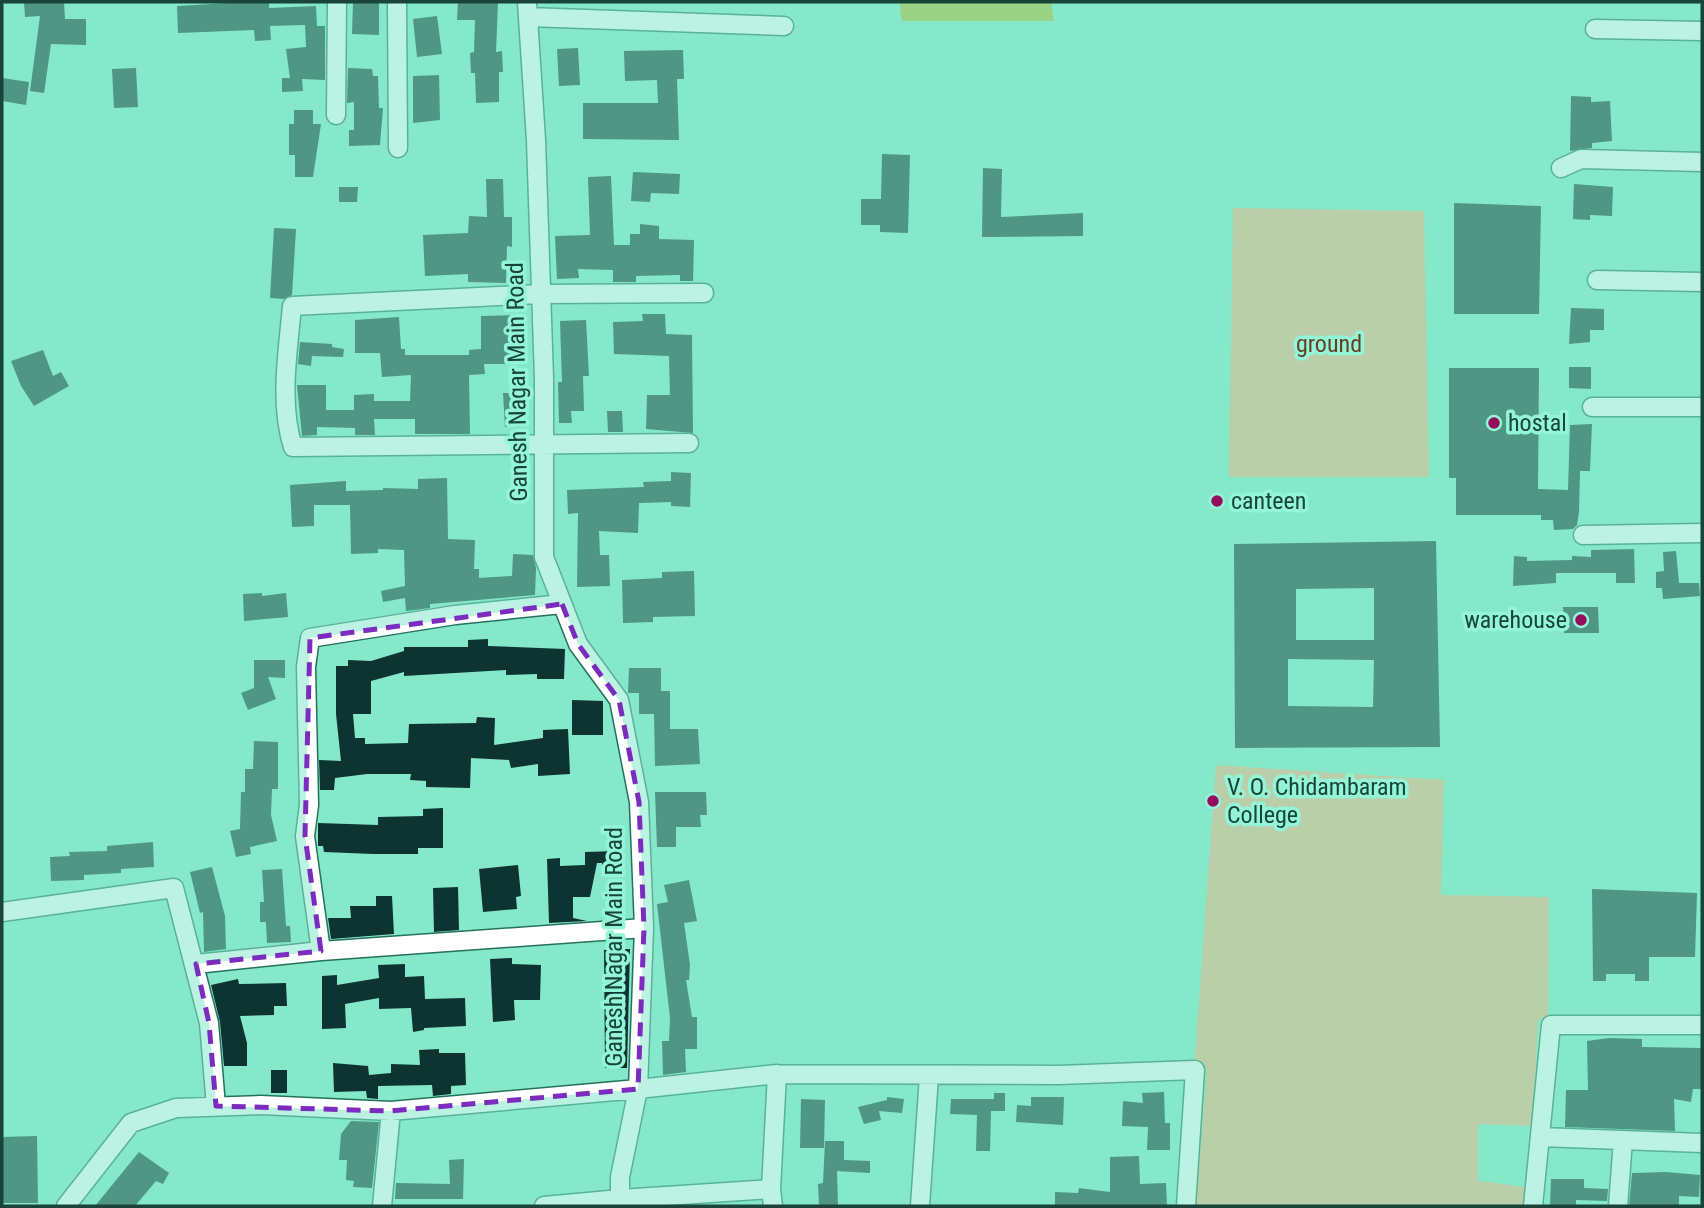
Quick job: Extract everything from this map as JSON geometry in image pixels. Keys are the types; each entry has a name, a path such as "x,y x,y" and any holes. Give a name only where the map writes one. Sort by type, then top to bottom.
{"street":[{"path":"336,116 337,2"},
{"path":"397,2 398,149"},
{"path":"527,10 785,26"},
{"name":"Ganesh Nagar Main Road","path":"66,1206 131,1123 176,1108 216,1106 391,1111 638,1089 644,928 639,802 619,700 578,644 544,557 541,294 527,10"},
{"path":"1595,29 1702,31"},
{"path":"1561,168 1581,159 1702,162"},
{"path":"1597,280 1702,282"},
{"path":"689,443 293,447 288,432 287,361 292,306 541,294 704,293"},
{"path":"1592,407 1702,407"},
{"path":"1583,535 1702,533"},
{"path":"320,951 305,836 309,805 306,667 310,638 455,615 562,604"},
{"path":"2,912 174,888 196,964 209,1023 216,1106"},
{"path":"196,964 320,951 644,928"},
{"path":"1533,1206 1551,1025 1702,1025"},
{"path":"620,1199 620,1177 638,1089 777,1074 929,1076 1195,1070 1186,1206"},
{"path":"544,1206 620,1199 772,1198 777,1074"},
{"path":"920,1206 929,1076"},
{"path":"382,1206 391,1111"},
{"path":"1540,1137 1702,1143"},
{"path":"1618,1206 1623,1140"}],"highlighted area":[{"path":"562,604 578,644 619,700 639,802 644,928 638,1089 391,1111 216,1106 209,1023 196,964 321,951 305,836 310,638"}],"green space":[{"name":"ground","path":"1233,208 1424,211 1429,477 1229,477"},
{"path":"1216,765 1444,780 1441,895 1549,897 1548,1017 1538,1020 1533,1126 1478,1124 1478,1181 1526,1187 1524,1206 1196,1206 1207,1069 1195,1058"}],"shaded area":[{"path":"899,2 1051,2 1054,21 902,21"}],"building":[{"path":"24,2 64,2 65,19 86,19 86,45 51,44 44,93 30,91 40,16 25,17"},
{"path":"269,2 269,8 316,6 317,26 325,26 325,80 302,79 303,91 282,92 282,78 290,78 286,49 306,47 305,25 270,26 271,40 255,41 254,30 178,33 177,6"},
{"path":"353,2 379,2 379,35 352,34"},
{"path":"458,2 498,3 496,52 502,51 503,72 499,72 499,102 476,103 475,73 471,73 470,53 474,52 475,20 457,20"},
{"path":"437,16 442,54 417,57 413,19"},
{"path":"578,48 580,85 559,86 557,49"},
{"path":"683,50 684,79 677,79 679,140 583,139 583,103 658,103 657,80 625,81 624,51"},
{"path":"136,68 138,107 114,108 112,69"},
{"path":"348,68 372,69 373,76 378,76 379,108 383,108 380,145 349,146 349,130 354,130 354,102 347,103"},
{"path":"439,75 440,120 413,123 413,76"},
{"path":"2,78 29,82 26,105 2,101"},
{"path":"1571,96 1591,97 1591,102 1610,101 1612,141 1592,143 1592,148 1570,151"},
{"path":"294,110 313,110 313,124 321,124 313,177 295,177 295,155 289,155 289,124 294,124"},
{"path":"882,154 910,155 908,233 880,232 880,225 861,225 861,199 881,199"},
{"path":"983,168 1002,169 1001,217 1083,213 1083,236 982,237"},
{"path":"633,172 680,174 679,194 651,193 650,202 631,201"},
{"path":"611,176 614,245 630,245 630,234 640,234 640,224 659,226 659,239 694,240 693,281 680,281 680,275 636,276 636,282 613,282 613,270 578,269 579,278 557,279 555,236 590,235 588,177"},
{"path":"486,179 503,179 504,217 512,217 512,247 507,246 506,283 468,282 468,274 425,276 423,235 468,233 469,216 487,217"},
{"path":"1574,184 1613,187 1612,216 1590,215 1590,220 1573,219"},
{"path":"339,187 358,187 357,202 339,202"},
{"path":"1454,203 1541,206 1539,314 1454,314"},
{"path":"274,228 296,229 292,295 284,299 270,298"},
{"path":"1571,308 1604,309 1604,330 1590,330 1590,342 1569,344"},
{"path":"642,314 665,314 666,334 692,335 693,433 646,429 647,395 670,395 669,356 614,354 613,322 643,321"},
{"path":"520,315 520,364 484,364 485,374 469,375 470,434 415,434 415,419 374,419 375,435 355,435 355,428 317,427 317,435 302,436 297,385 326,385 326,410 354,410 354,395 374,394 374,401 410,401 411,375 382,377 380,353 355,353 355,320 399,317 401,349 405,349 405,355 469,355 469,350 481,349 481,316"},
{"path":"586,320 589,376 583,376 584,411 571,411 572,423 559,423 558,382 562,382 560,321"},
{"path":"300,342 332,344 332,347 344,349 343,357 312,356 311,366 298,364"},
{"path":"43,350 53,376 61,372 69,386 34,406 21,386 11,361"},
{"path":"1569,367 1591,367 1591,389 1569,388"},
{"name":"hostal","path":"1449,368 1539,368 1538,489 1568,490 1570,425 1592,424 1590,471 1580,471 1579,512 1577,525 1573,529 1554,530 1553,520 1541,520 1541,515 1456,515 1456,478 1449,478"},
{"path":"503,393 522,393 524,427 505,427"},
{"path":"607,411 622,411 623,432 608,432"},
{"path":"671,472 691,473 690,507 671,506 671,502 639,503 638,533 599,531 600,555 609,555 610,586 577,587 578,513 568,514 567,490 644,487 643,482 671,481"},
{"path":"447,478 448,539 475,540 474,569 479,569 479,578 512,576 513,554 533,555 536,568 535,595 430,604 430,608 406,611 405,598 383,602 381,591 405,586 404,550 378,549 378,553 351,554 350,505 314,505 314,526 292,527 290,485 346,481 346,491 418,489 418,479"},
{"path":"1436,541 1440,747 1235,748 1234,544","holes":["1374,588 1374,640 1296,640 1296,589","1288,659 1374,660 1373,707 1288,706"]},
{"path":"1634,549 1635,583 1616,583 1616,573 1556,573 1556,583 1513,586 1514,556 1527,557 1527,561 1572,560 1572,556 1591,557 1591,550"},
{"path":"1676,551 1679,583 1699,583 1700,596 1663,599 1662,588 1656,588 1656,572 1664,571 1663,552"},
{"path":"694,571 695,616 653,617 653,622 623,623 622,580 662,578 662,572"},
{"path":"262,593 262,596 286,593 288,617 244,621 243,594"},
{"name":"warehouse","path":"1563,607 1598,607 1599,633 1564,633"},
{"path":"488,639 488,646 565,649 564,679 537,679 537,674 506,675 506,670 404,676 404,672 371,681 371,714 353,714 355,738 365,738 365,744 408,743 409,724 476,723 477,717 495,718 494,745 543,738 543,730 568,729 570,774 538,776 538,764 511,768 509,760 471,758 470,788 426,787 426,781 410,780 411,774 367,774 335,778 334,790 320,790 319,760 341,761 336,714 336,666 348,666 348,660 371,661 404,651 404,647 468,647 468,640"},
{"path":"254,660 285,660 285,678 268,677 276,699 248,710 241,693 254,688"},
{"path":"629,668 661,668 661,691 670,691 670,729 698,729 700,764 655,766 654,714 639,714 639,693 628,693"},
{"path":"572,700 603,701 603,735 572,735"},
{"path":"254,741 278,742 278,789 272,789 271,815 277,841 250,847 251,854 236,857 230,831 240,829 241,792 245,792 245,769 253,769"},
{"path":"655,792 706,792 707,815 700,815 701,827 676,827 676,847 657,847"},
{"path":"443,808 443,848 418,848 418,854 373,854 324,852 323,846 318,846 318,823 378,825 378,817 423,816 423,809"},
{"path":"153,842 154,867 121,869 121,873 84,875 84,880 51,881 50,857 70,856 69,852 107,851 107,846"},
{"path":"617,851 618,872 603,872 602,863 597,863 590,897 573,897 573,918 587,921 549,923 547,859 560,858 560,866 585,865 585,852"},
{"path":"518,865 521,896 516,897 517,909 483,912 479,869"},
{"path":"212,867 225,916 226,949 204,952 203,912 200,913 190,872"},
{"path":"282,869 286,926 290,926 291,942 267,943 266,922 260,922 260,902 264,902 262,870"},
{"path":"689,880 697,921 684,923 690,965 689,980 686,980 692,1017 697,1017 697,1049 685,1049 686,1072 663,1075 662,1041 669,1041 670,1018 657,904 668,902 664,885"},
{"path":"458,887 459,930 434,932 433,888"},
{"path":"1592,889 1697,893 1695,957 1649,957 1649,981 1635,981 1635,974 1606,974 1606,981 1593,981"},
{"path":"376,896 392,896 394,934 331,939 328,918 351,918 350,906 376,906"},
{"path":"630,949 627,1068 605,1068 604,950"},
{"path":"512,958 512,964 541,965 540,1000 514,1000 515,1020 493,1022 490,959"},
{"path":"405,964 405,977 424,976 425,999 465,998 466,1026 424,1028 413,1032 411,1008 379,1009 379,998 345,1004 346,1028 322,1029 322,976 337,975 337,985 379,978 378,965"},
{"path":"238,979 239,984 286,983 287,1006 274,1006 274,1015 240,1016 247,1043 247,1066 224,1066 220,1022 211,985"},
{"path":"1609,1038 1642,1039 1642,1047 1702,1048 1702,1089 1693,1089 1691,1102 1674,1099 1675,1131 1565,1127 1566,1090 1588,1090 1587,1041"},
{"path":"439,1049 439,1053 465,1053 466,1085 451,1086 451,1094 433,1096 432,1085 378,1086 378,1099 367,1098 366,1091 334,1092 333,1063 368,1066 369,1075 391,1073 391,1064 420,1065 419,1050"},
{"path":"271,1070 287,1070 287,1093 271,1093"},
{"path":"1164,1092 1165,1123 1170,1123 1170,1150 1147,1150 1148,1127 1122,1126 1123,1101 1143,1103 1142,1093"},
{"path":"994,1093 1005,1093 1005,1111 991,1111 990,1151 976,1151 977,1115 950,1114 951,1099 994,1099"},
{"path":"887,1097 904,1099 902,1113 879,1111 881,1120 864,1124 858,1107 887,1100"},
{"path":"1031,1097 1064,1097 1063,1125 1016,1122 1017,1105 1031,1106"},
{"path":"801,1099 825,1100 824,1148 800,1148"},
{"path":"351,1121 379,1122 372,1188 353,1187 354,1181 346,1180 347,1160 339,1160 341,1134"},
{"path":"37,1136 38,1203 3,1203 2,1137"},
{"path":"825,1141 844,1141 844,1160 870,1161 870,1173 837,1171 838,1206 819,1206 818,1184 823,1183"},
{"path":"139,1152 169,1173 163,1184 156,1181 135,1206 95,1206"},
{"path":"1139,1156 1140,1184 1166,1183 1167,1206 1055,1206 1055,1192 1078,1193 1079,1188 1110,1192 1110,1157"},
{"path":"464,1159 463,1199 395,1199 396,1183 450,1184 449,1160"},
{"path":"1632,1173 1700,1175 1699,1197 1679,1196 1679,1206 1629,1206"},
{"path":"1551,1179 1584,1179 1584,1188 1608,1189 1607,1201 1576,1200 1576,1206 1550,1206"}],"place":[{"name":"hostal","path":"1494,423"},
{"name":"canteen","path":"1217,501"},
{"name":"warehouse","path":"1581,620"},
{"name":"V. O. Chidambaram College","path":"1213,801"}]}
